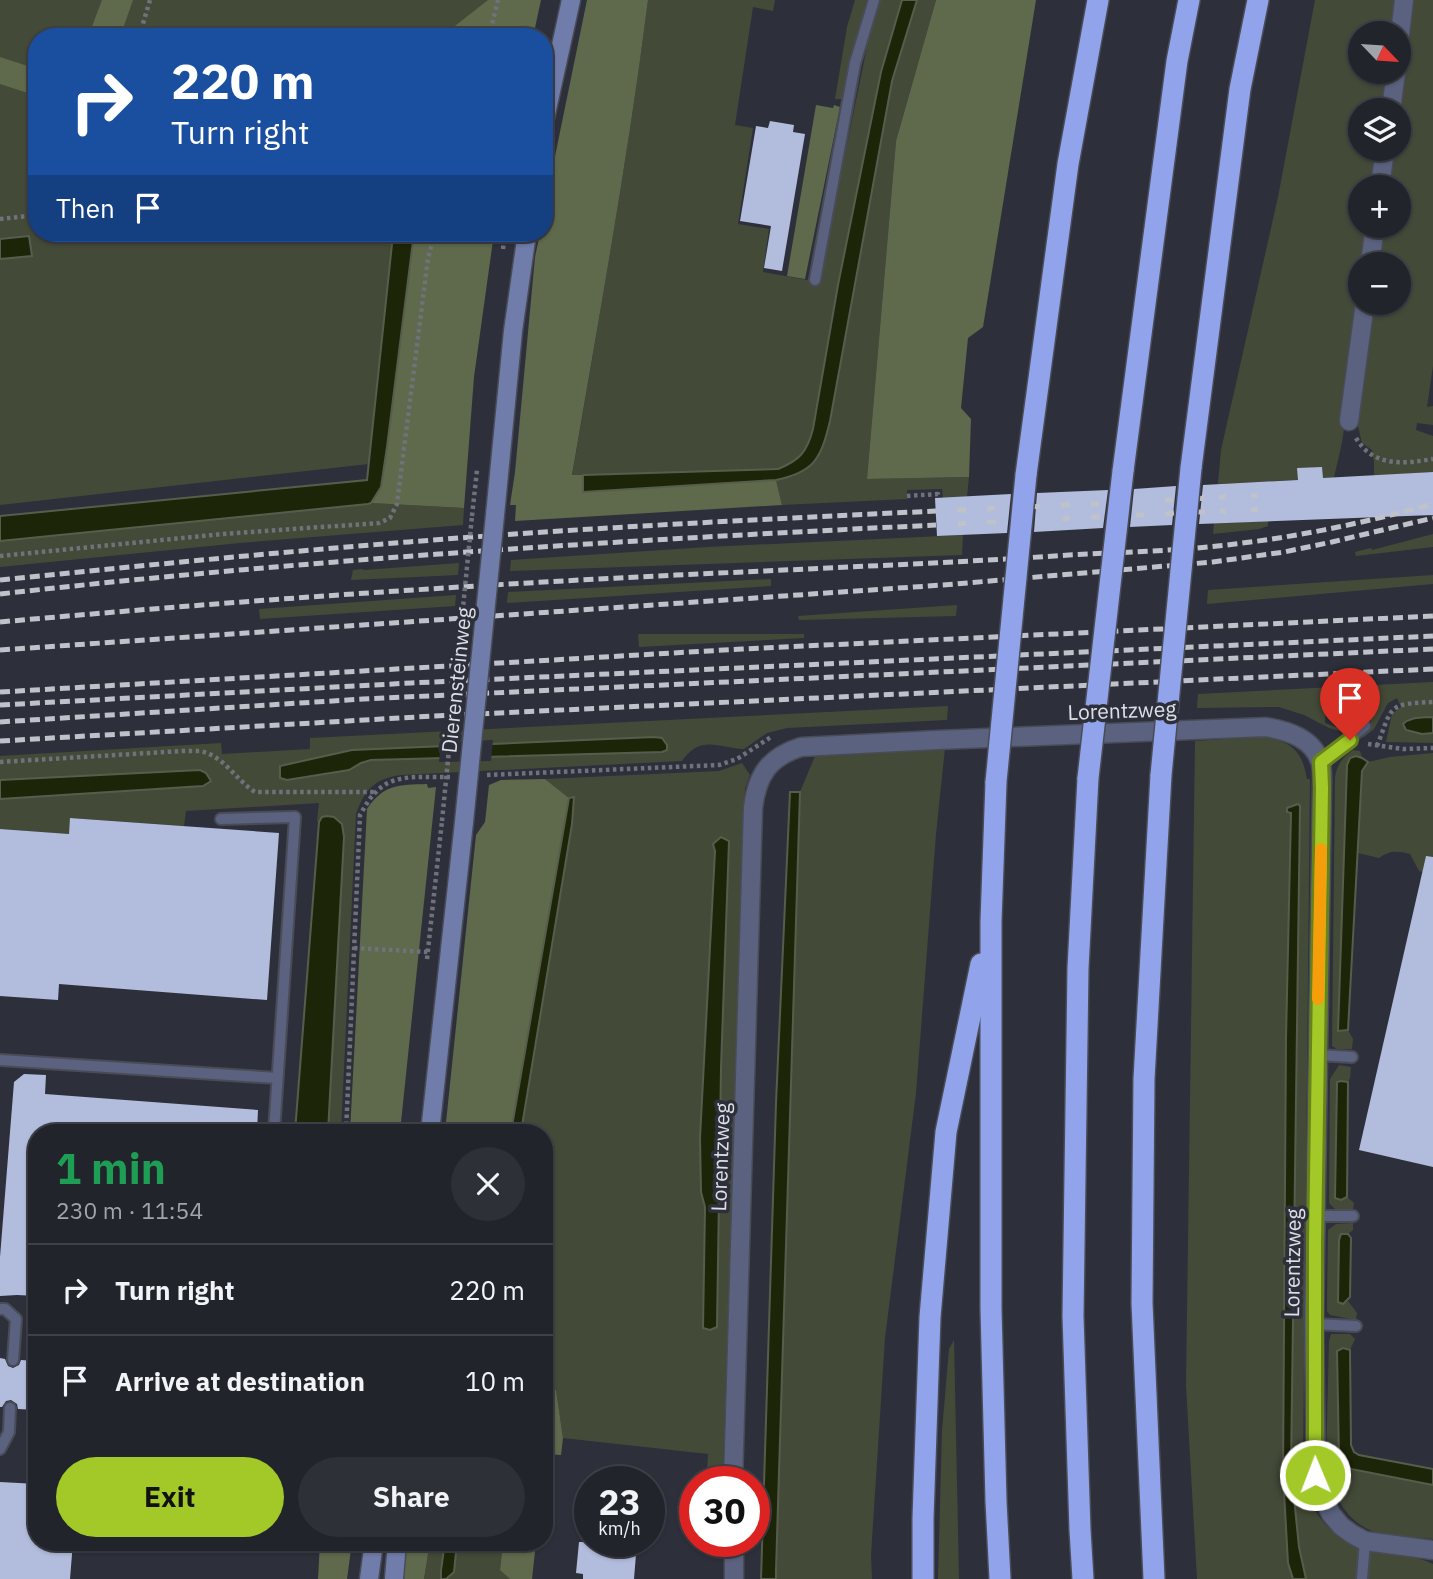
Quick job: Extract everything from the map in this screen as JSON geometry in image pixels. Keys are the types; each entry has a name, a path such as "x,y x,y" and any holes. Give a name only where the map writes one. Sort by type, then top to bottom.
{"highway":[{"path":"1000,1579 991,1310 990,921 996,782 1026,475 1068,164 1098,0"},
{"path":"1083,1579 1073,1288 1078,968 1088,778 1123,471 1177,61 1189,0"},
{"path":"1154,1579 1142,1303 1144,1079 1161,775 1191,468 1240,89 1258,0"},
{"path":"923,1579 930,1317 946,1132 990,921"},
{"path":"1149,1492 1163,1579"}],"main road":[{"path":"553,82 571,0"},
{"name":"Dierensteinweg","path":"431,1124 513,331 526,242"},
{"path":"369,1579 373,1551"},
{"path":"394,1579 396,1551"}],"street":[{"path":"1402,21 1405,0"},
{"path":"1349,421 1363,315"},
{"name":"Lorentzweg","path":"733,1466 753,807 759,783 770,764 789,751 814,746 1266,727 1301,737 1321,762 1314,1324 1315,1475 1331,1514 1341,1526 1365,1541 1433,1550"},
{"path":"734,1557 734,1579"}],"lane":[{"path":"815,280 855,63 874,0"},
{"path":"1321,762 1365,726"},
{"path":"222,819 295,817 274,1124"},
{"path":"1317,1055 1352,1057"},
{"path":"0,1060 277,1078"},
{"path":"1315,1216 1353,1216"},
{"path":"0,1309 16,1319 13,1360"},
{"path":"1314,1324 1356,1326"},
{"path":"0,1449 9,1432 10,1408"},
{"path":"1362,1579 1365,1541"}],"path":[{"path":"142,28 150,0"},
{"path":"491,28 498,0"},
{"path":"0,219 28,216"},
{"path":"0,556 223,534 379,523 390,518 397,504 428,258 432,242"},
{"path":"1349,421 1362,449 1377,459 1396,462 1433,459"},
{"path":"907,496 938,494 938,498"},
{"name":"Dierensteinweg","path":"442,821 472,516"},
{"path":"1377,746 1394,707 1404,703 1433,702"},
{"path":"0,762 200,751 219,760 255,792 375,792"},
{"path":"354,948 428,952"}],"shaded area":[{"path":"0,0 535,0 529,28 28,28 28,242 481,242 432,457 0,505"},
{"path":"102,0 133,0 123,28 91,28"},
{"path":"488,0 541,0 535,28 452,28"},
{"path":"587,0 648,0 622,179 572,475 583,475 584,492 776,480 782,505 515,521 516,505 510,505 535,257 538,242 553,242 553,166"},
{"path":"648,0 775,0 773,11 753,7 735,125 753,128 738,224 769,229 763,272 819,282 870,32 880,0 902,0 881,72 838,285 813,429 802,454 778,469 572,476 622,179"},
{"path":"855,0 867,0 842,99 835,99 847,27"},
{"path":"902,0 917,0 892,81 830,421 819,454 808,468 800,473 776,480 583,492 583,475 778,469 792,462 805,449 813,429 838,285 881,72"},
{"path":"917,0 936,0 896,141 867,479 969,477 967,497 943,498 942,489 907,490 907,499 782,505 776,480 794,476 830,421 892,81"},
{"path":"936,0 1036,0 983,327 968,338 961,408 971,419 969,477 867,479 896,141"},
{"path":"1315,0 1395,0 1392,21 1348,21 1348,84 1384,84 1383,98 1348,98 1348,161 1375,161 1373,175 1348,175 1348,238 1365,238 1364,252 1348,252 1348,315 1356,315 1342,442 1334,478 1218,484 1221,450 1278,197"},
{"path":"1411,0 1433,0 1433,366 1427,407 1433,406 1433,425 1417,423 1416,430 1433,436 1433,472 1374,476 1372,450 1362,443 1357,422 1370,315 1411,315 1411,252 1379,252 1380,238 1411,238 1411,175 1389,175 1390,161 1411,161 1411,98 1399,98 1400,84 1411,84 1411,21 1408,21"},
{"path":"0,57 28,66 28,93 0,84"},
{"path":"816,105 840,107 805,279 787,276"},
{"path":"28,236 32,256 0,259 0,239"},
{"path":"390,242 413,242 381,487 371,503 0,541 0,516 367,480"},
{"path":"413,242 493,242 474,377 464,508 371,503 381,487"},
{"path":"371,503 464,508 463,525 240,543 0,567 0,541"},
{"path":"1268,521 1268,526 1259,529 1213,534 1214,523"},
{"path":"1433,534 1433,547 1356,556 1355,552"},
{"path":"963,535 962,555 510,571 511,560 708,547"},
{"path":"459,563 458,575 351,580 353,570"},
{"path":"1433,575 1433,584 1207,604 1208,590"},
{"path":"771,579 771,586 507,603 508,592"},
{"path":"456,595 455,606 260,619 259,609"},
{"path":"957,605 956,616 799,620 798,616"},
{"path":"638,634 804,634 804,638 639,647"},
{"path":"1433,682 1433,717 1414,718 1422,734 1433,733 1433,743 1386,742 1392,714 1401,707 1397,698 1388,703 1374,729 1364,737 1361,737 1371,726 1370,699 1325,701 1325,723 1336,727 1359,726 1350,734 1279,707 1197,708 1198,694"},
{"path":"948,706 947,720 787,728 767,733 744,749 703,745 689,753 682,761 401,775 377,783 367,792 356,814 341,1124 328,1124 344,837 322,817 317,821 319,803 186,811 184,826 71,818 69,834 0,829 0,756 221,743 222,754 310,749 310,738"},
{"path":"1433,717 1433,733 1422,734 1406,730 1403,724 1413,719"},
{"path":"1271,736 1293,748 1303,764 1307,779 1310,779 1303,1464 1305,1486 1321,1520 1339,1537 1362,1549 1412,1557 1433,1564 1433,1579 1306,1579 1299,1547 1291,1468 1298,805 1287,808 1291,812 1286,1038 1283,1474 1288,1563 1293,1579 1197,1579 1186,1385 1195,741"},
{"path":"662,738 667,750 371,760 349,770 287,780 280,778 280,766 352,750"},
{"path":"945,748 916,1093 885,1338 871,1555 872,1579 776,1579 800,792 815,756"},
{"path":"1353,750 1360,751 1362,758 1356,756 1338,1031 1348,1030 1353,1039 1352,1049 1337,1049 1332,1046 1335,777 1341,761"},
{"path":"1433,753 1433,875 1419,871 1410,854 1394,852 1379,858 1358,853 1362,771 1368,762"},
{"path":"1356,756 1368,762 1362,771 1348,1030 1338,1031 1347,765 1350,758"},
{"path":"742,763 750,775 745,789 723,1466 707,1466 708,1454 563,1438 556,1391 553,1392 553,1124 522,1124 572,824 574,798 569,798 545,779 719,771","holes":["721,837 729,842 721,1068 717,1327 710,1330 703,1328 705,1207 701,1192 700,1138 715,851 713,844"]},
{"path":"200,770 206,773 211,781 203,786 0,799 0,780"},
{"path":"545,779 569,798 512,1124 446,1124 476,835 485,822 489,785 501,780"},
{"path":"427,784 428,788 436,787 401,1124 350,1124 367,809 386,790"},
{"path":"790,792 800,792 776,1579 761,1579 762,1557 770,1557 770,1466 765,1466 776,1103"},
{"path":"574,797 572,824 522,1124 512,1124 569,798"},
{"path":"1298,804 1291,1468 1299,1547 1306,1579 1293,1579 1288,1563 1283,1474 1286,1038 1291,813 1287,812 1287,808"},
{"path":"322,817 334,817 342,824 344,837 328,1124 296,1124 319,822"},
{"path":"721,837 729,841 721,1068 717,1327 710,1330 703,1328 705,1207 701,1192 700,1138 715,851 713,844"},
{"path":"1339,1065 1351,1067 1348,1082 1342,1081 1341,1200 1347,1197 1354,1203 1353,1209 1335,1209 1329,1203 1330,1079"},
{"path":"1337,1082 1348,1082 1347,1197 1341,1200 1335,1198"},
{"path":"1353,1223 1353,1230 1348,1234 1341,1234 1343,1304 1348,1301 1357,1313 1356,1320 1330,1315 1327,1311 1328,1230 1336,1224"},
{"path":"1341,1234 1348,1234 1351,1238 1350,1297 1343,1304 1338,1302"},
{"path":"1331,1334 1350,1334 1355,1339 1350,1350 1343,1348 1351,1470 1433,1485 1433,1539 1372,1531 1354,1520 1336,1496 1326,1466"},
{"path":"954,1340 959,1579 938,1579 942,1431 949,1349"},
{"path":"1343,1348 1350,1350 1351,1445 1354,1452 1433,1469 1433,1485 1351,1469 1339,1458 1337,1351"},
{"path":"556,1390 563,1438 561,1455 553,1454 553,1391"},
{"path":"320,1551 351,1551 347,1579 318,1579"},
{"path":"403,1551 429,1551 424,1579 401,1579"},
{"path":"429,1551 444,1551 441,1579 424,1579"},
{"path":"444,1551 456,1551 454,1572 446,1579 441,1579"},
{"path":"456,1551 502,1551 500,1569 510,1579 446,1579 454,1571"},
{"path":"502,1551 535,1551 532,1579 510,1579 500,1570"}],"pier":[{"path":"493,740 491,761 439,762 441,742"}],"building":[{"path":"770,121 794,125 793,132 805,134 782,271 764,268 771,226 740,221 756,126 768,128"},
{"path":"1322,467 1323,478 1433,472 1433,515 1199,524 1203,485 1298,480 1297,468"},
{"path":"1176,486 1172,525 1130,527 1134,489"},
{"path":"1108,490 1103,528 1034,532 1037,493"},
{"path":"1011,494 1007,533 937,536 935,498"},
{"path":"70,818 279,833 267,1000 59,984 58,1000 0,996 0,829 69,834"},
{"path":"1426,856 1433,857 1433,1167 1359,1150"},
{"path":"24,1074 46,1075 45,1094 258,1110 257,1124 28,1124 28,1296 0,1296 0,1257 14,1082"},
{"path":"0,1358 5,1359 8,1366 13,1368 19,1365 21,1360 28,1360 28,1410 18,1409 17,1404 11,1400 0,1407"},
{"path":"0,1482 28,1484 28,1551 72,1551 70,1579 0,1579"},
{"path":"578,1557 636,1557 634,1579 583,1579 583,1574 576,1573"}],"railway":[{"path":"1251,496 1258,495"},
{"path":"1219,497 1226,497"},
{"path":"1196,499 1204,498"},
{"path":"1165,500 1173,500"},
{"path":"1120,503 1129,502"},
{"path":"1091,504 1099,504"},
{"path":"0,622 478,586 1194,548 1310,533 1433,504"},
{"path":"1061,505 1070,505"},
{"path":"1031,507 1040,506"},
{"path":"987,509 995,508"},
{"path":"1251,510 1258,509"},
{"path":"957,510 966,510"},
{"path":"0,580 490,536 936,511"},
{"path":"1220,511 1226,511"},
{"path":"1197,512 1205,512"},
{"path":"1165,514 1174,513"},
{"path":"1136,515 1144,515"},
{"path":"1091,517 1100,517"},
{"path":"1062,519 1070,518"},
{"path":"0,650 943,585 1213,562 1284,552 1433,518"},
{"path":"1017,521 1026,520"},
{"path":"987,522 996,522"},
{"path":"958,524 966,523"},
{"path":"0,594 468,552 936,525"},
{"path":"0,692 742,649 1433,616"},
{"path":"0,705 411,683 1433,636"},
{"path":"0,722 363,699 1433,649"},
{"path":"0,741 434,716 1433,669"}],"slow traffic":[{"path":"1318,999 1321,849"}],"route":[{"path":"1315,1475 1314,1297 1321,762 1350,740"}]}
